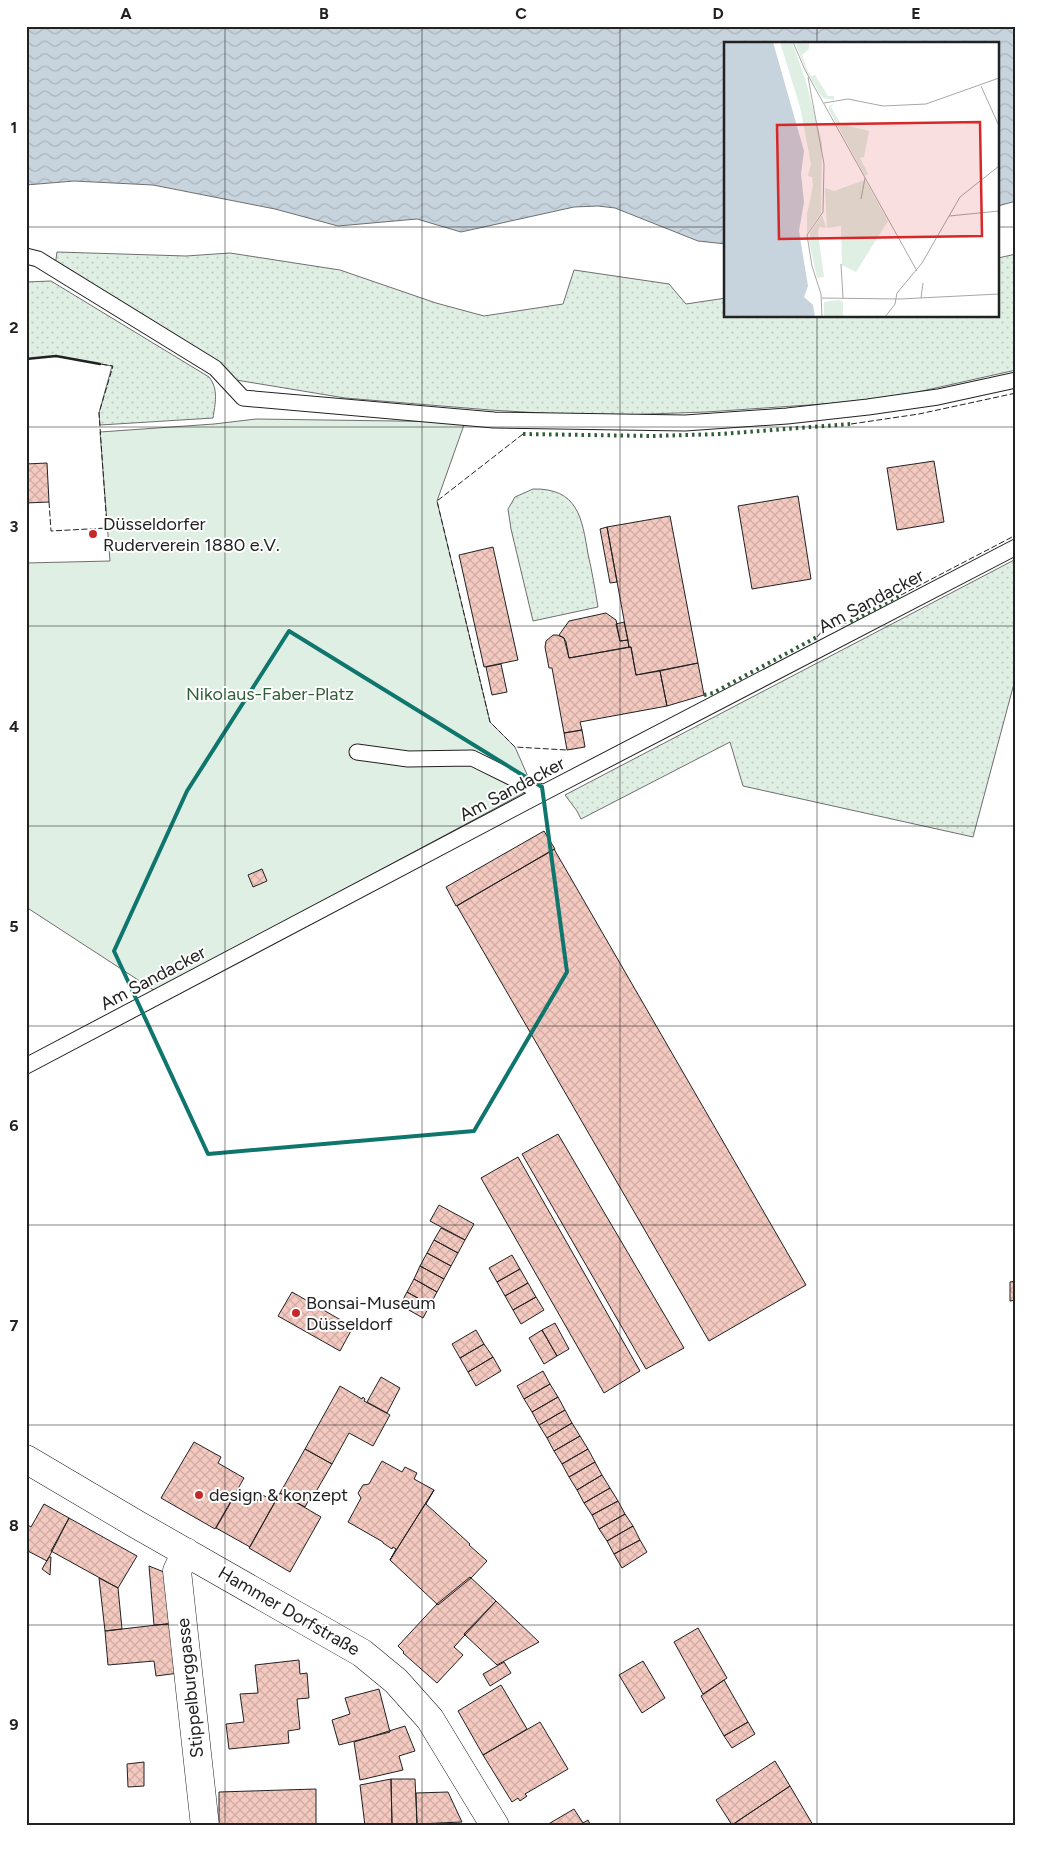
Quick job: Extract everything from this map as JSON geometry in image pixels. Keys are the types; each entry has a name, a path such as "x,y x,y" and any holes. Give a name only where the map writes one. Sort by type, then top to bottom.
{"street":[{"name":"Hammer Dorfstraße","path":"26,1459 362,1653 396,1681 430,1719 495,1826"},
{"name":"Stippelburggasse","path":"186,1552 177,1571 205,1826"}],"lane":[{"path":"26,256 38,259 216,368 244,398 494,420 685,423 787,416 868,407 938,397 1016,380"},
{"name":"Am Sandacker","path":"26,1066 543,793 1016,547"},
{"path":"357,752 408,759 472,758 543,793"}],"highlighted area":[{"path":"289,631 542,787 567,972 474,1131 208,1154 114,951 187,791"}],"green space":[{"path":"57,252 186,256 230,253 340,270 436,303 484,316 563,304 574,270 669,284 686,304 724,298 724,318 1000,318 1000,258 1016,254 1016,370 882,400 706,412 592,416 345,398 236,380 55,266"},
{"path":"51,281 209,377 215,392 213,418 100,425 99,413 112,366 56,356 26,359 26,282"},
{"name":"Nikolaus-Faber-Platz","path":"256,419 465,422 437,501 490,722 515,747 533,788 155,991 26,907 26,563 110,561 100,432"},
{"path":"533,489 548,490 560,494 569,500 580,517 598,607 533,621 508,509 515,497"},
{"path":"1016,559 1016,676 973,837 743,786 730,742 581,819 565,795"}],"water":[{"path":"26,26 1016,26 1016,201 1000,205 1000,42 724,42 724,244 698,241 615,208 598,206 574,207 461,232 417,219 338,226 275,209 153,185 74,181 26,185"}],"building":[{"path":"934,461 944,522 897,530 887,468"},
{"path":"47,463 49,502 26,503 26,464"},
{"path":"798,496 811,579 752,589 738,506"},
{"path":"670,516 698,663 636,675 607,527"},
{"path":"607,527 617,582 610,583 600,529"},
{"path":"493,547 518,660 484,667 459,555"},
{"path":"606,613 616,620 620,641 628,640 629,647 569,658 566,642 559,635 569,621"},
{"path":"624,622 628,640 620,641 616,624"},
{"path":"553,635 564,638 569,658 631,647 636,675 660,671 667,706 580,722 582,730 564,733 552,668 549,668 545,647 546,641"},
{"path":"698,663 704,695 667,706 660,671"},
{"path":"501,664 507,692 492,695 486,667"},
{"path":"582,730 585,747 567,750 564,733"},
{"path":"544,831 555,849 456,906 446,887"},
{"path":"554,849 806,1285 709,1341 457,906"},
{"path":"262,869 267,881 253,887 248,875"},
{"path":"558,1134 684,1348 646,1369 522,1154"},
{"path":"518,1157 640,1371 604,1393 481,1178"},
{"path":"439,1205 474,1224 465,1240 430,1221"},
{"path":"441,1228 465,1240 458,1253 434,1240"},
{"path":"434,1240 458,1253 451,1266 427,1253"},
{"path":"427,1253 451,1266 444,1279 420,1266"},
{"path":"512,1255 520,1269 497,1282 489,1268"},
{"path":"420,1266 444,1279 437,1292 414,1279"},
{"path":"520,1269 528,1283 505,1296 497,1282"},
{"path":"414,1279 437,1292 430,1305 407,1292"},
{"path":"1016,1281 1016,1300 1010,1301 1010,1282"},
{"path":"528,1283 536,1297 513,1310 505,1296"},
{"path":"292,1292 353,1327 340,1351 278,1316"},
{"path":"407,1292 430,1305 423,1318 400,1305"},
{"path":"536,1297 544,1310 521,1324 513,1310"},
{"path":"555,1323 569,1349 557,1356 542,1330"},
{"path":"476,1330 484,1344 460,1358 452,1344"},
{"path":"542,1330 557,1356 544,1364 529,1338"},
{"path":"484,1344 493,1357 468,1372 460,1358"},
{"path":"493,1357 501,1371 476,1386 468,1372"},
{"path":"543,1371 550,1384 524,1399 517,1386"},
{"path":"381,1377 400,1388 387,1413 367,1402"},
{"path":"550,1384 558,1397 532,1412 524,1399"},
{"path":"340,1386 362,1399 363,1397 364,1401 390,1415 373,1446 349,1433 332,1464 305,1449"},
{"path":"558,1397 565,1410 539,1425 532,1412"},
{"path":"565,1410 572,1423 547,1438 539,1425"},
{"path":"572,1423 580,1436 554,1451 547,1438"},
{"path":"580,1436 588,1449 562,1464 554,1451"},
{"path":"194,1442 221,1457 218,1463 244,1478 215,1529 161,1498"},
{"path":"305,1449 332,1464 305,1507 280,1493"},
{"path":"588,1449 595,1462 569,1477 562,1464"},
{"path":"382,1461 402,1472 405,1467 417,1473 414,1479 434,1490 390,1560 396,1549 393,1547 392,1549 348,1522 361,1498 358,1493 363,1485 369,1484"},
{"path":"595,1462 602,1475 577,1490 569,1477"},
{"path":"602,1475 610,1488 584,1503 577,1490"},
{"path":"610,1488 618,1501 592,1515 584,1503"},
{"path":"238,1490 257,1501 261,1494 275,1502 250,1547 216,1528"},
{"path":"434,1490 426,1504 487,1561 471,1578 438,1605 390,1560"},
{"path":"280,1493 321,1517 290,1572 249,1548"},
{"path":"618,1501 625,1514 599,1529 592,1515"},
{"path":"44,1504 69,1518 47,1561 26,1550 26,1524 31,1527"},
{"path":"625,1514 633,1526 607,1541 599,1529"},
{"path":"69,1518 137,1556 118,1588 51,1551"},
{"path":"633,1526 640,1540 614,1554 607,1541"},
{"path":"640,1540 647,1552 622,1568 614,1554"},
{"path":"49,1557 51,1557 50,1575 42,1569"},
{"path":"149,1566 169,1574 172,1624 154,1625"},
{"path":"470,1577 496,1601 454,1647 463,1655 437,1683 403,1653 398,1646 437,1604"},
{"path":"99,1578 118,1588 122,1629 105,1631"},
{"path":"496,1601 539,1642 497,1665 464,1634"},
{"path":"174,1623 179,1673 156,1676 154,1661 108,1665 105,1631"},
{"path":"698,1628 727,1678 703,1694 674,1642"},
{"path":"299,1660 300,1674 307,1673 309,1698 297,1699 300,1729 288,1731 289,1743 229,1749 226,1724 244,1722 240,1694 258,1693 255,1665"},
{"path":"643,1661 665,1698 642,1713 619,1675"},
{"path":"504,1662 511,1673 490,1686 483,1674"},
{"path":"724,1680 748,1722 724,1736 701,1696"},
{"path":"501,1685 527,1729 483,1755 458,1711"},
{"path":"379,1689 390,1732 339,1745 332,1720 350,1714 345,1698"},
{"path":"540,1722 568,1769 525,1794 527,1796 520,1801 518,1798 512,1802 483,1755"},
{"path":"748,1722 755,1734 732,1748 724,1736"},
{"path":"405,1726 415,1751 399,1756 403,1770 360,1780 354,1742"},
{"path":"775,1761 790,1786 732,1825 716,1800"},
{"path":"144,1762 144,1786 128,1787 127,1764"},
{"path":"391,1779 415,1779 417,1824 392,1825"},
{"path":"391,1779 392,1825 365,1826 360,1785"},
{"path":"790,1786 813,1825 731,1826 732,1825"},
{"path":"316,1789 316,1826 219,1826 219,1792"},
{"path":"448,1792 462,1822 417,1824 416,1793"},
{"path":"574,1809 583,1823 588,1820 591,1826 545,1826"}],"hedge":[{"path":"523,434 652,436 722,434 851,424"},
{"path":"831,621 850,622 901,595"},
{"path":"704,695 713,693 817,637"}],"fence":[{"path":"49,502 51,531 107,528 99,413 113,366 100,364"},
{"path":"851,424 919,414 1016,393"},
{"path":"523,434 437,501 490,722 515,747 567,750"},
{"path":"901,595 1016,535"},
{"path":"817,637 831,621"}],"wall":[{"path":"26,359 56,356 100,364"}],"place":[{"name":"Düsseldorfer Ruderverein 1880 e.V.","path":"93,534"},
{"name":"Bonsai-Museum Düsseldorf","path":"296,1313"},
{"name":"design & konzept","path":"199,1495"}]}
